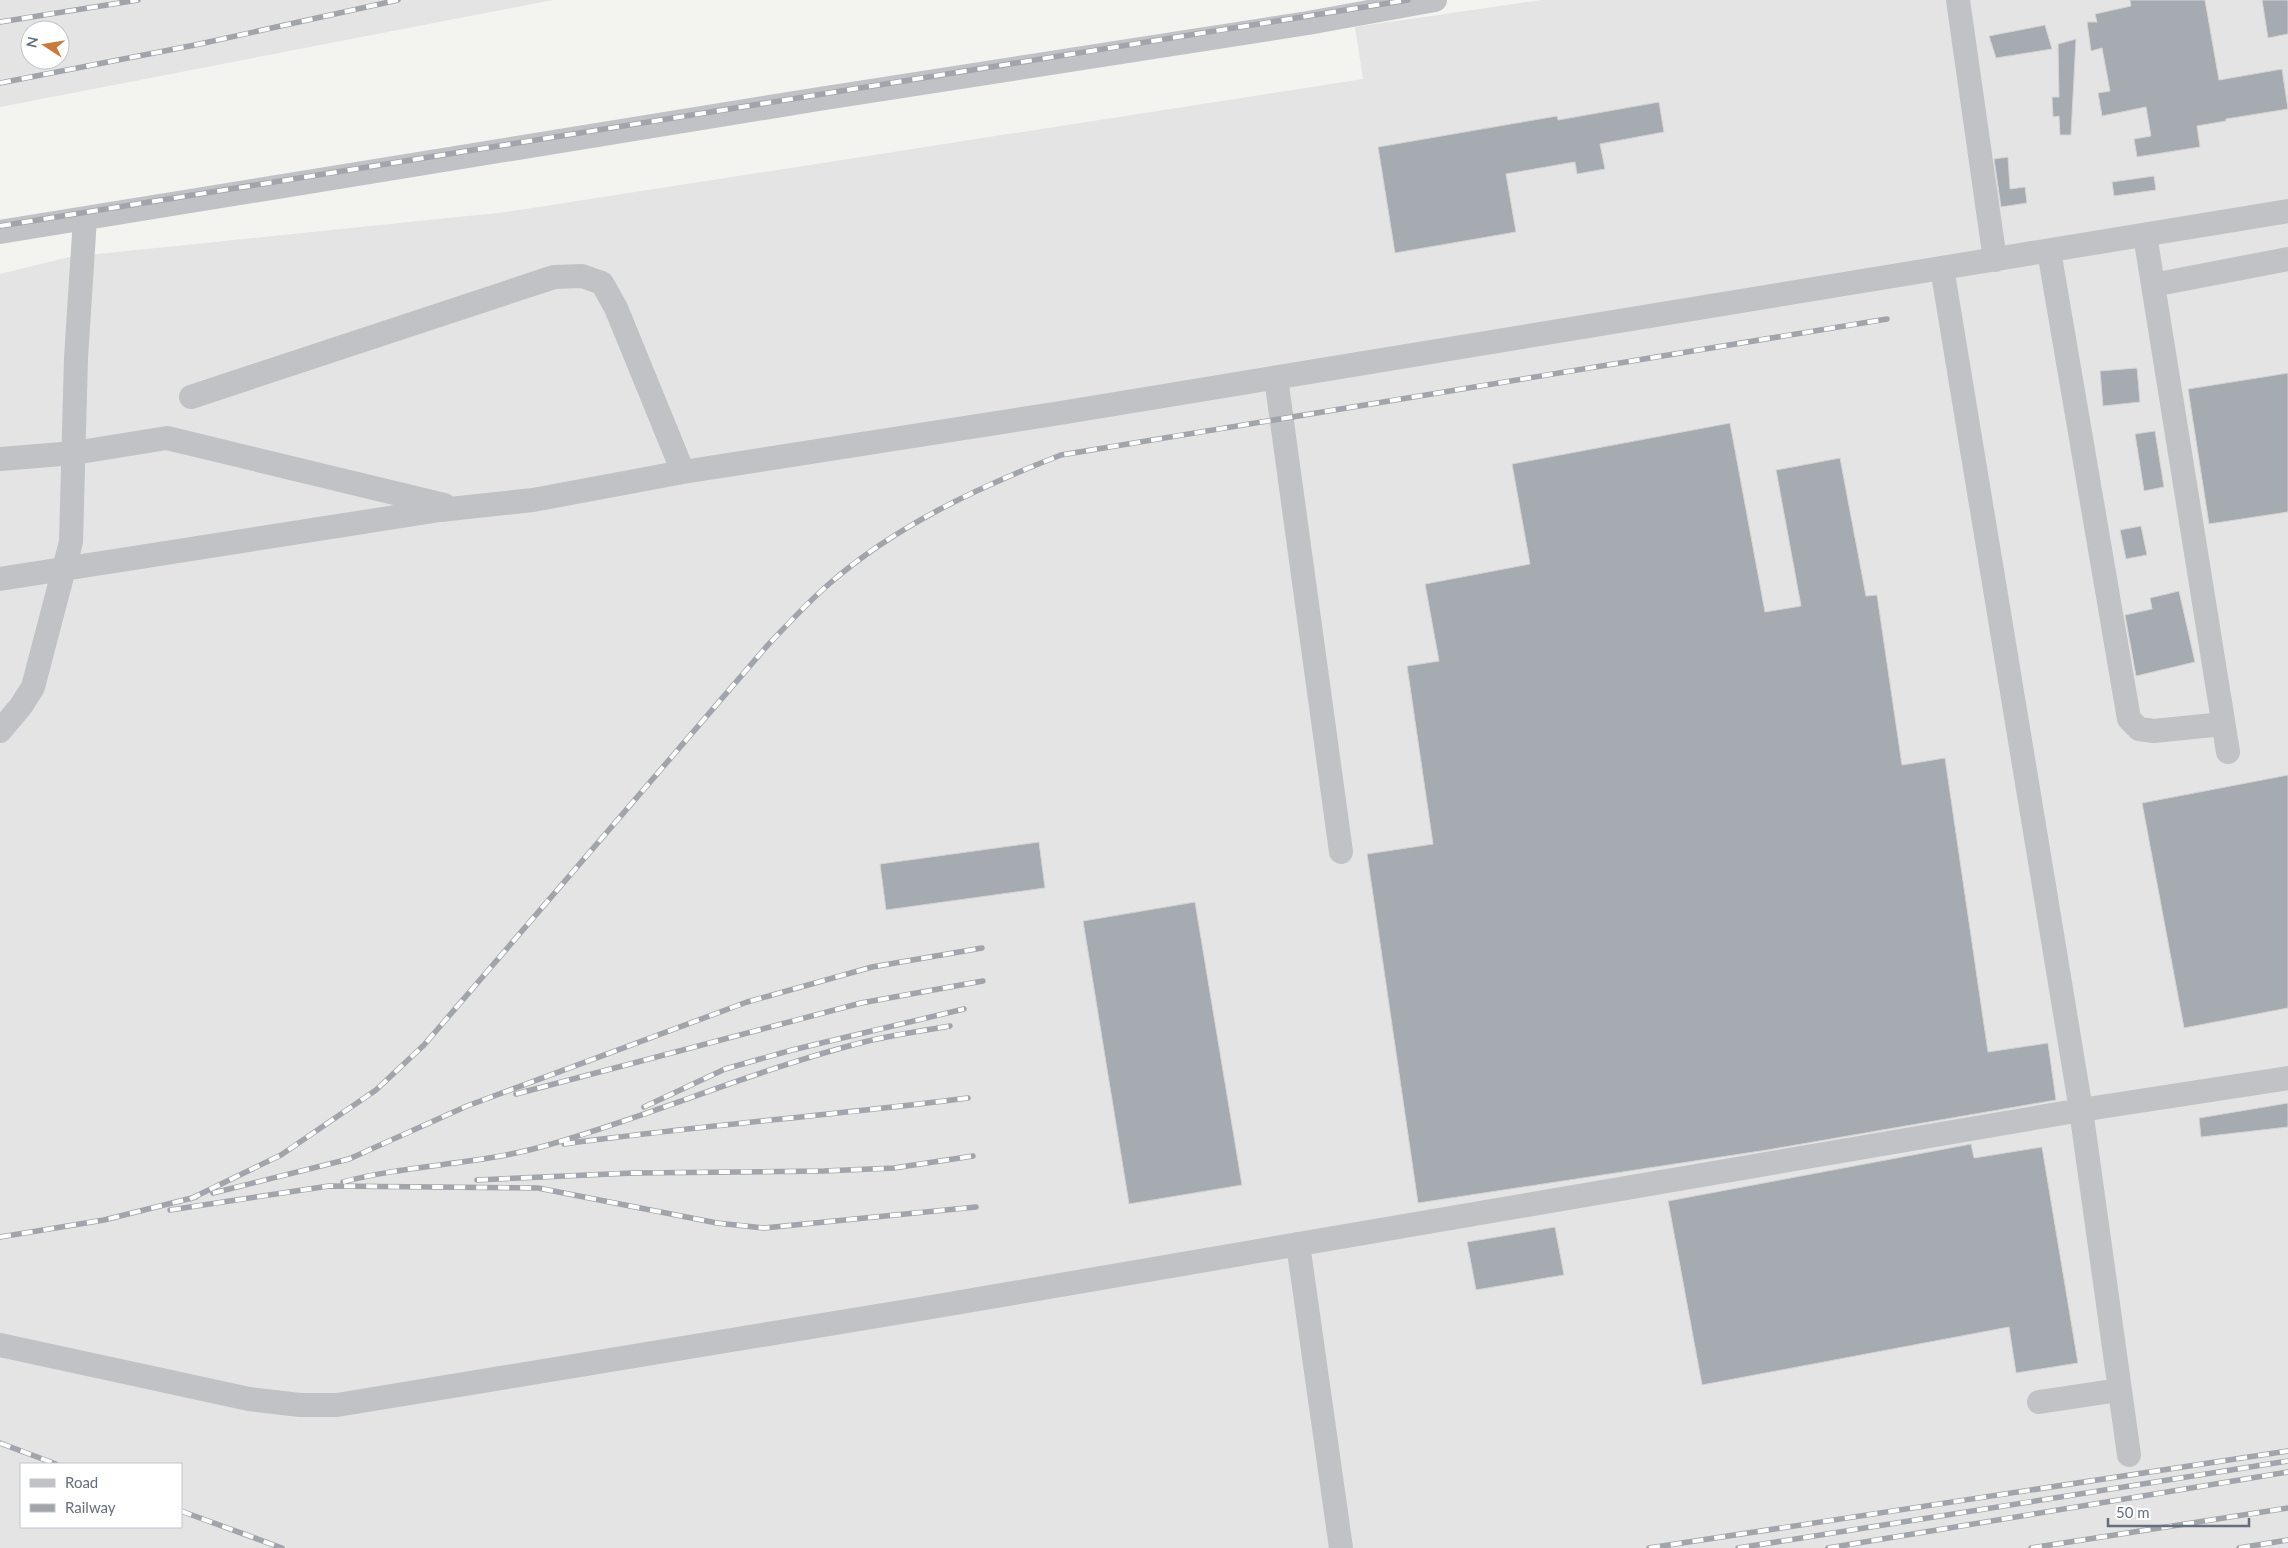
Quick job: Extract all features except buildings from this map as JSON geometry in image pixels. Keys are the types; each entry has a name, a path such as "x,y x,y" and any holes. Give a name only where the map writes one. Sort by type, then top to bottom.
{"lane":[{"path":"0,232 848,94 1308,23 1435,0"},
{"path":"1958,0 1995,260"},
{"path":"0,579 458,508 533,500 682,472 1276,378 2288,211"},
{"path":"0,731 21,706 33,687 71,542 76,358 85,218"},
{"path":"2145,235 2228,752"},
{"path":"2049,251 2129,719 2139,729 2154,731 2223,724"},
{"path":"2153,285 2288,259"},
{"path":"1942,268 2081,1110 2128,1455"},
{"path":"190,397 554,277 582,276 602,283 616,308 682,472"},
{"path":"1276,378 1341,852"},
{"path":"0,459 74,453 167,438 458,508"},
{"path":"0,1345 250,1400 300,1405 337,1405 872,1318 2081,1110 2288,1078"},
{"path":"1298,1244 1342,1548"},
{"path":"2039,1402 2119,1390"}],"shaded area":[{"path":"0,0 553,0 0,107"},
{"path":"1541,0 2288,0 2288,1548 0,1548 0,274 69,257 507,212 1363,79 1355,27"}],"railway":[{"path":"0,22 138,0"},
{"path":"0,83 195,45 398,0"},
{"path":"0,226 1408,0"},
{"path":"190,1199 281,1155 376,1090 424,1045 767,646 797,614 855,563 910,526 939,510 1030,467 1061,455 1887,319"},
{"path":"213,1193 349,1159 467,1106 747,1002 872,967 982,948"},
{"path":"516,1094 861,1003 983,981"},
{"path":"644,1107 725,1069 792,1050 964,1009"},
{"path":"343,1182 367,1176 489,1158 537,1148 619,1123 823,1053 907,1033 950,1026"},
{"path":"564,1144 968,1098"},
{"path":"477,1180 633,1173 824,1171 894,1168 973,1156"},
{"path":"170,1210 329,1186 538,1188 717,1223 764,1228 976,1207"},
{"path":"0,1237 104,1220 196,1197"},
{"path":"0,1443 53,1463"},
{"path":"1649,1548 2288,1451"},
{"path":"1738,1548 2288,1461"},
{"path":"1828,1548 2288,1472"},
{"path":"2031,1548 2288,1508"},
{"path":"182,1511 282,1548"},
{"path":"2239,1548 2288,1540"}]}
